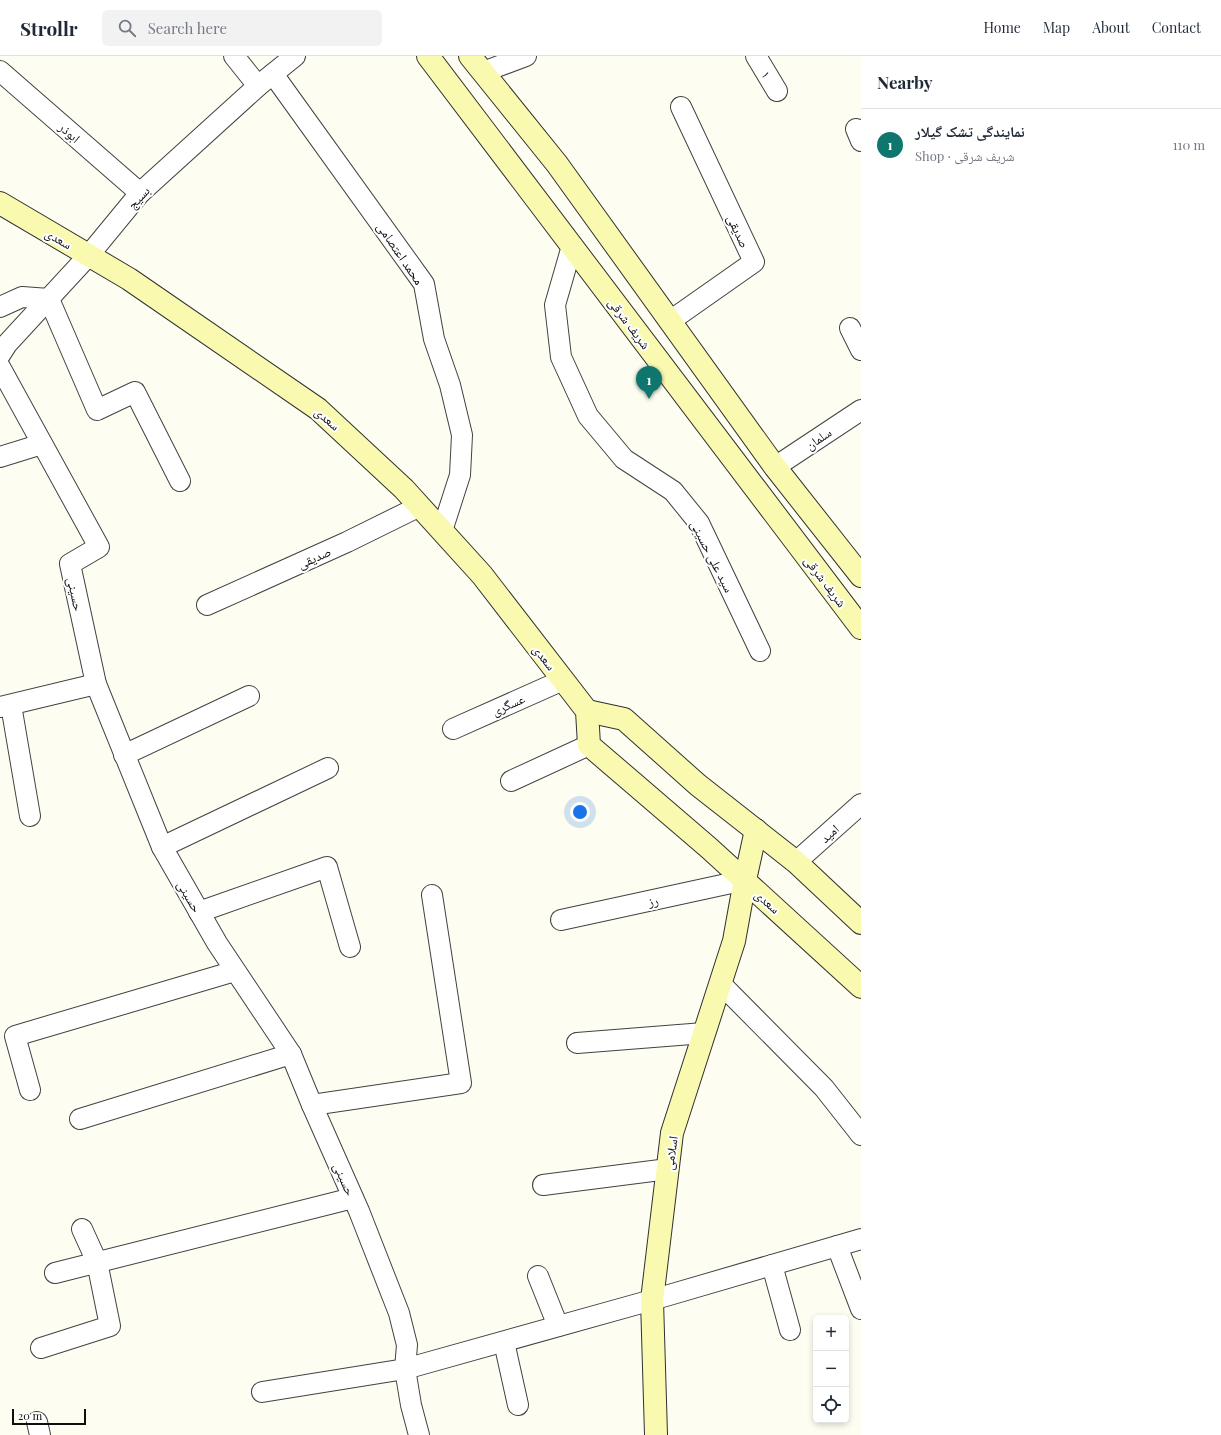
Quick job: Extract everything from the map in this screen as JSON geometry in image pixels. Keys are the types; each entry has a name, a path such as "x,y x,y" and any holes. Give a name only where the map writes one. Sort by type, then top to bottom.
{"street":[{"name":"محمد اعتصامی","path":"234,56 265,80 424,284 434,339 450,385 462,435 460,475 442,531"},
{"name":"بسیج","path":"0,355 7,344 89,255 140,193 265,80 295,56"},
{"name":"شریف شرقی","path":"428,56 861,628"},
{"path":"526,56 477,64 557,164 775,467 861,576"},
{"name":"۱","path":"756,56 777,91"},
{"name":"ابوذر","path":"0,71 140,193"},
{"name":"صدیقی","path":"670,321 754,262 681,108"},
{"name":"سعدی","path":"0,203 129,279 318,409 404,489 482,574 587,711"},
{"name":"سید علی حسینی","path":"572,246 555,306 561,357 588,416 624,459 672,490 699,523 760,651"},
{"path":"0,307 22,297 49,299 97,410 135,392 180,481"},
{"path":"850,328 861,350"},
{"name":"حسینی","path":"0,367 99,547 70,564 96,684 162,847 217,943 291,1054 353,1198 399,1313 407,1345 405,1369 411,1406 419,1435"},
{"name":"سلمان","path":"775,467 861,410"},
{"path":"0,457 42,444"},
{"name":"صدیقی","path":"207,605 347,542 420,506"},
{"name":"عسگری","path":"453,729 563,680"},
{"path":"30,816 6,706 96,684"},
{"path":"124,755 249,696"},
{"path":"512,781 589,745 587,711 624,719 698,785 796,862 861,924"},
{"name":"سعدی","path":"589,745 710,848 861,988"},
{"path":"162,847 328,768"},
{"name":"امید","path":"796,862 861,804"},
{"name":"اسلامی","path":"656,1435 652,1300 672,1133 734,941 756,830"},
{"path":"199,912 328,867 350,947"},
{"name":"رز","path":"561,920 745,880"},
{"path":"312,1105 461,1083 432,895"},
{"path":"30,1090 15,1036 235,971"},
{"path":"720,983 824,1088 861,1135"},
{"path":"577,1042 704,1033"},
{"path":"80,1119 291,1054"},
{"path":"543,1185 668,1169"},
{"path":"55,1273 353,1198"},
{"path":"41,1348 110,1326 97,1262 82,1229"},
{"path":"262,1392 405,1369 652,1300 861,1239"},
{"path":"837,1246 861,1309"},
{"path":"772,1265 790,1330"},
{"path":"538,1276 558,1326"},
{"path":"504,1342 518,1406"}],"place":[{"name":"نمایندگی تشک گیلار","path":"649,399"}]}
